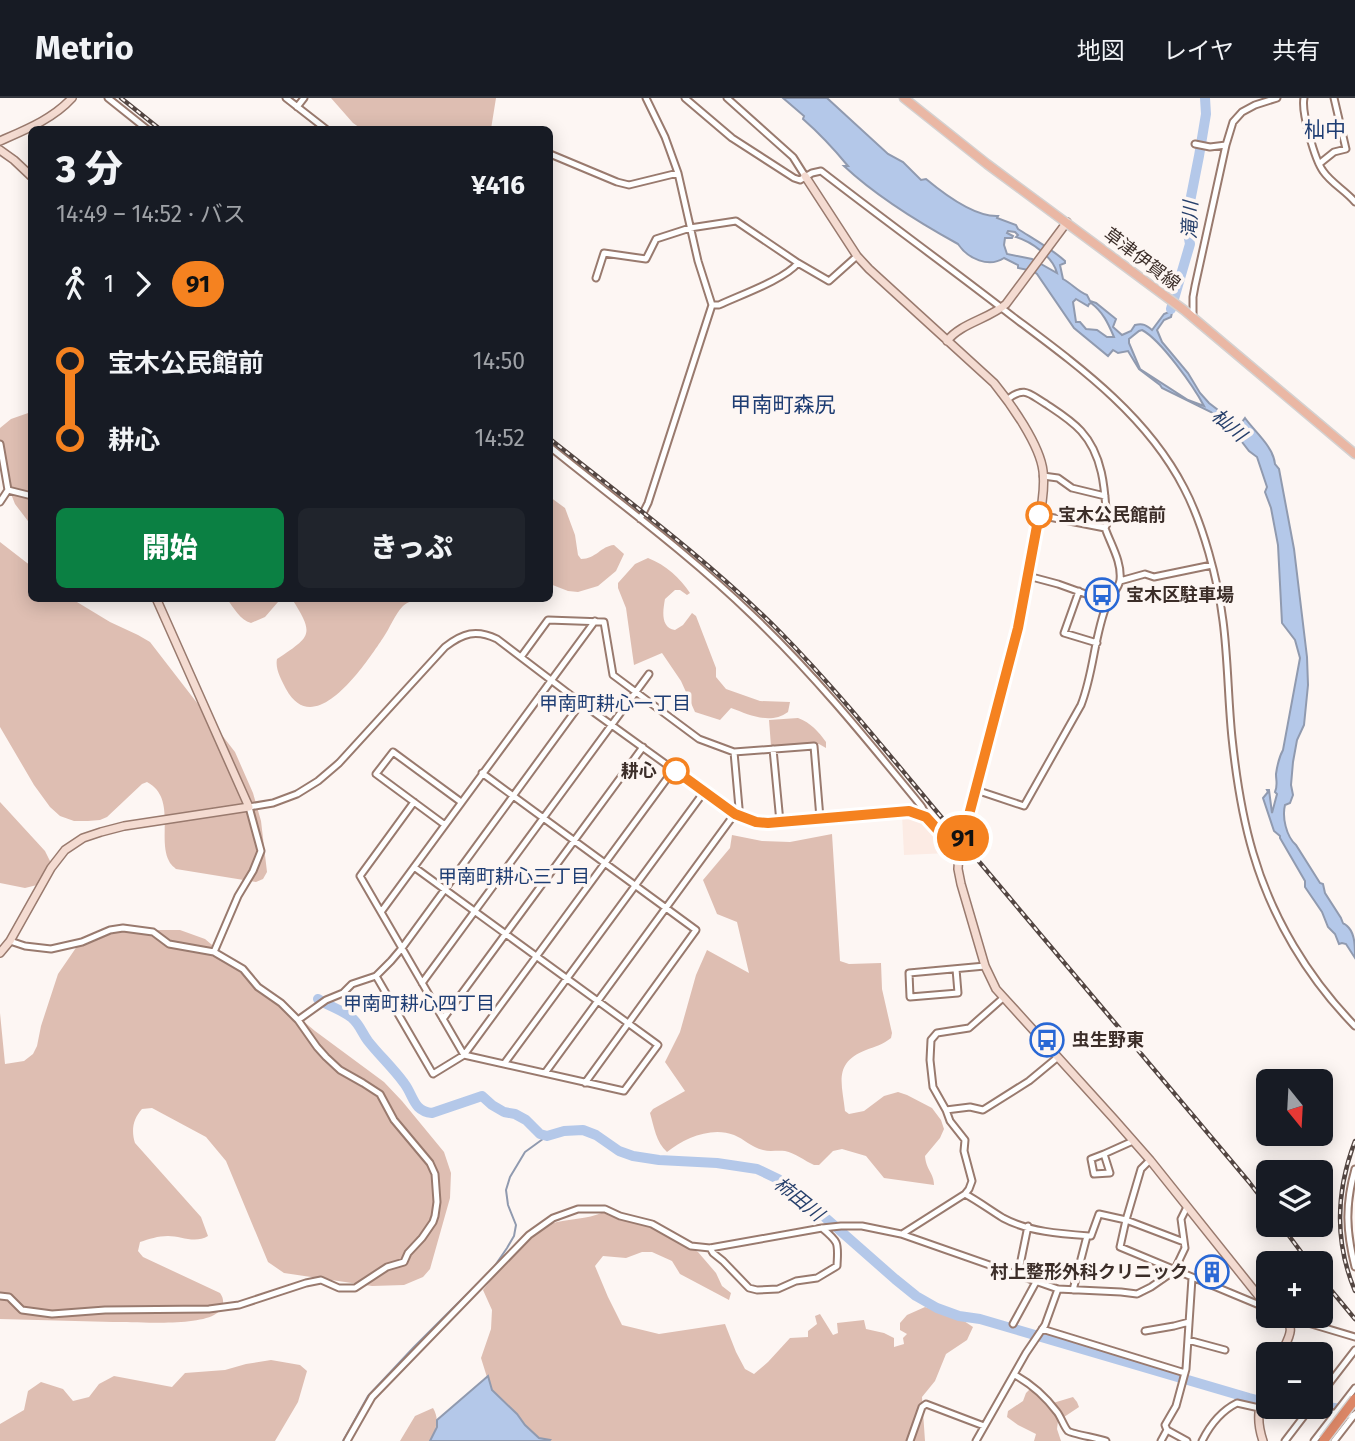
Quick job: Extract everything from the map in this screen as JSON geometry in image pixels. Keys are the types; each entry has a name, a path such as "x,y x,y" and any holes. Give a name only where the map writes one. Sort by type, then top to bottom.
{"highway":[{"path":"1319,1441 1355,1399"}],"main road":[{"name":"草津伊賀線","path":"904,98 987,164 1184,310 1355,454"}],"street":[{"path":"31,126 47,118 72,98"},
{"path":"108,98 143,126"},
{"path":"286,98 322,126"},
{"path":"297,107 304,98"},
{"path":"640,519 648,503 712,305 698,261 678,173 646,98"},
{"path":"685,98 732,138 794,178 800,180 821,171 1004,306 1088,375 1147,432 1194,507 1216,578 1223,620 1236,767 1252,852 1273,905 1298,953 1329,998 1355,1026"},
{"path":"727,98 793,157 857,256 869,270 994,383 1008,399 1037,452 1043,476 1028,576 1018,628 959,853 960,877 992,984 1150,1160 1256,1293"},
{"path":"1193,318 1195,286 1233,122 1242,112 1277,98"},
{"path":"1304,98 1304,114 1319,164 1325,174 1355,202"},
{"path":"1319,164 1334,152 1346,149 1334,98"},
{"path":"0,141 28,127"},
{"path":"1196,144 1210,147 1226,145"},
{"path":"0,150 28,173"},
{"path":"553,155 629,185 678,173"},
{"path":"596,278 604,253 646,259 656,239 690,228 736,221 829,281 857,256"},
{"path":"947,341 952,334 1004,306 1067,222"},
{"path":"712,305 719,305 781,276 798,263"},
{"path":"975,790 1024,806 1081,705 1108,602 1120,581 1118,561 1105,528 1105,496 1097,457 1080,430 1060,414 1023,391 1018,391 1008,399"},
{"path":"0,448 8,490 0,502"},
{"path":"553,449 719,584 790,653 835,703 922,807 926,817 959,853"},
{"path":"1043,476 1058,478 1072,488 1105,496"},
{"path":"8,490 28,495"},
{"path":"1039,515 1105,528"},
{"path":"1120,581 1145,574 1154,577 1212,565"},
{"path":"1028,576 1108,602"},
{"path":"1079,591 1064,633 1097,643"},
{"path":"158,602 249,807 261,851 214,953"},
{"path":"520,657 548,620 604,622 613,675 699,739 734,752 814,746 820,818"},
{"path":"380,912 595,621"},
{"path":"0,953 10,941 51,868 65,850 83,838 100,832 273,803 297,794 339,763 445,647 461,635 476,633 497,639 735,814 756,822 902,811 926,817"},
{"path":"422,984 649,674"},
{"path":"298,1020 326,1000 344,993 352,984 376,976 386,967 581,703"},
{"path":"443,1019 643,747"},
{"path":"773,750 780,822"},
{"path":"445,825 376,775 393,752 461,802"},
{"path":"545,1073 739,808 734,752"},
{"path":"376,976 433,1074 464,1055 674,769"},
{"path":"482,773 696,930 585,1083"},
{"path":"503,1064 704,792"},
{"path":"414,802 360,876 464,1055 624,1091 658,1045 414,867"},
{"path":"0,1296 9,1297 22,1310 52,1314 105,1310 209,1309 239,1305 321,1280 339,1288 355,1288 387,1267 404,1262 433,1222 437,1202 435,1174 430,1163 394,1120 380,1094 340,1070 326,1057 298,1020 258,986 243,968 214,953 169,944 153,932 123,928 110,930 82,942 51,948 25,946 10,941"},
{"path":"956,970 958,993 911,997 909,973 985,966"},
{"path":"901,1234 965,1194 972,1181 964,1151 965,1140 950,1121 932,1085 930,1060 933,1036 969,1028 1003,998"},
{"path":"946,1110 970,1107 983,1110 1029,1081 1058,1057"},
{"path":"1104,1154 1133,1141"},
{"path":"1150,1160 1141,1169 1119,1247 1256,1304"},
{"path":"1355,1169 1348,1200 1347,1221 1349,1245 1355,1267"},
{"path":"965,1194 1004,1219 1054,1233 1091,1236 1099,1214 1126,1220 1184,1242"},
{"path":"347,1441 372,1397 530,1235 553,1218 578,1209 605,1209 620,1216 652,1224 691,1246 710,1248 825,1228 862,1226 901,1234 1058,1289 1137,1294 1174,1271 1185,1248 1181,1219 1186,1207"},
{"path":"1347,1221 1355,1226"},
{"path":"1018,1275 1028,1226"},
{"path":"710,1248 748,1287 757,1290 778,1289 796,1281 817,1278 837,1266 838,1246 825,1228"},
{"path":"1073,1290 1087,1236"},
{"path":"1187,1441 1167,1430 1165,1425 1176,1406 1185,1373 1192,1278"},
{"path":"1013,1324 1036,1282"},
{"path":"976,1441 1045,1325 1058,1289"},
{"path":"1145,1331 1189,1322"},
{"path":"1325,1328 1355,1337"},
{"path":"1041,1330 1185,1373"},
{"path":"1188,1340 1225,1350"},
{"path":"1333,1377 1355,1350"},
{"path":"1015,1375 1029,1383 1049,1401 1071,1433 1094,1436 1106,1441"},
{"path":"1319,1441 1336,1412 1355,1388"},
{"path":"1202,1441 1220,1415 1230,1407 1237,1403 1256,1403"},
{"path":"910,1441 922,1407 926,1404 984,1426"},
{"path":"1333,1412 1355,1415 1334,1441"},
{"path":"1258,1419 1263,1441"},
{"path":"1285,1441 1302,1419"},
{"path":"1161,1441 1167,1430"}],"shaded area":[{"path":"331,98 496,98 491,126 357,126"},
{"path":"28,413 28,521 15,504 0,466 0,428 11,419"},
{"path":"553,499 565,508 581,559 614,545 624,554 616,571 598,586 578,592 553,585"},
{"path":"0,542 28,564 28,602 77,602 150,642 235,752 253,793 261,821 267,872 263,879 256,882 176,869 166,852 161,798 156,789 147,782 100,820 74,821 60,816 34,785 0,727"},
{"path":"648,558 672,572 690,593 687,595 675,590 665,599 664,618 667,626 675,630 683,625 692,613 696,616 716,668 716,677 726,689 760,701 790,702 788,712 767,718 731,708 720,720 695,712 681,681 662,653 634,665 626,608 618,583 635,564"},
{"path":"229,602 278,602 265,617 251,623 240,616"},
{"path":"294,602 409,602 400,609 365,664 339,693 325,703 311,707 298,703 286,689 277,663 277,659 297,645 306,634 304,620"},
{"path":"798,718 817,731 826,742 826,748 819,744 771,746 769,720"},
{"path":"0,802 45,851 51,863 49,875 37,885 25,888 0,883"},
{"path":"902,815 925,822 949,853 904,855"},
{"path":"832,834 840,961 849,964 881,963 882,989 892,1033 891,1038 882,1044 848,1061 842,1075 845,1111 849,1114 864,1111 884,1096 898,1092 932,1108 944,1129 925,1156 934,1185 884,1178 866,1156 842,1149 833,1151 819,1165 814,1165 789,1152 759,1149 726,1133 699,1135 667,1152 660,1144 654,1129 650,1113 653,1109 685,1091 665,1062 680,1032 696,975 707,950 749,973 737,922 717,914 703,880 730,848 732,835 762,841 790,842"},
{"path":"130,930 180,930 205,939 315,1031 384,1082 402,1101 444,1152 451,1173 450,1198 430,1269 423,1277 404,1285 372,1286 284,1273 268,1262 226,1161 206,1137 152,1108 142,1109 135,1121 135,1143 201,1217 208,1236 193,1240 173,1236 157,1237 140,1242 138,1251 143,1257 220,1293 223,1305 220,1311 193,1321 165,1323 0,1319 0,1013 5,1064 24,1061 33,1054 37,1046 58,974 82,939"},
{"path":"604,1212 656,1228 698,1252 716,1273 722,1286 731,1293 729,1300 680,1274 672,1261 652,1252 642,1252 626,1258 603,1256 595,1266 622,1325 659,1334 725,1324 745,1369 754,1374 790,1338 808,1337 808,1331 817,1324 815,1316 820,1314 833,1335 838,1333 837,1323 864,1320 866,1329 894,1338 894,1347 904,1344 903,1338 907,1334 900,1330 900,1323 907,1315 925,1307 961,1319 973,1327 967,1340 946,1354 935,1381 922,1397 925,1441 549,1441 539,1438 491,1390 481,1358 491,1329 492,1310 483,1290 514,1253 542,1228"},
{"path":"271,1360 300,1365 307,1371 298,1402 275,1441 0,1441 0,1424 24,1410 28,1391 41,1382 63,1389 73,1401 89,1397 99,1384 114,1376 172,1387 185,1373 225,1370"},
{"path":"1031,1388 1053,1403 1073,1397 1077,1402 1079,1407 1058,1421 1057,1429 1061,1441 1034,1441 1036,1434 1007,1417 1008,1411 1023,1401"},
{"path":"433,1408 436,1424 430,1441 400,1441 415,1416"}],"water":[{"name":"杣川","path":"783,98 827,98 888,154 903,162 921,180 926,179 969,209 998,216 997,218 1016,225 1065,261 1060,265 1063,279 1116,319 1113,327 1122,335 1138,324 1152,330 1164,314 1169,312 1173,294 1175,300 1171,317 1164,320 1157,330 1162,342 1209,403 1239,426 1245,418 1267,445 1279,469 1294,549 1308,685 1304,725 1297,740 1293,762 1293,795 1290,803 1285,805 1285,821 1290,837 1323,884 1325,893 1343,924 1351,931 1355,958 1346,944 1339,944 1305,887 1305,881 1280,836 1274,831 1263,798 1269,790 1272,813 1277,794 1277,768 1283,750 1300,658 1295,640 1282,623 1278,545 1265,492 1267,487 1257,457 1239,438 1240,434 1211,412 1162,388 1139,369 1128,351 1118,353 1113,350 1108,356 1074,328 1033,271 1018,268 1018,265 1004,258 985,262 973,258 958,244 884,199 844,166 848,166 803,119 804,116","holes":["1015,232 1018,235 1016,237 1041,251 1051,261 1057,273 1032,259 1007,254 1005,238 1013,236 1007,233","1076,299 1088,306 1091,303 1095,306 1105,318 1114,337 1086,329 1080,322 1076,322 1073,302","1139,331 1150,335 1167,353 1204,406 1188,400 1140,369 1129,343 1129,339"]},
{"path":"488,1376 492,1390 539,1438 549,1441 430,1441 437,1427 437,1420"}],"waterway":[{"name":"滝川","path":"1171,309 1190,244 1186,222 1206,114 1205,98"},
{"name":"柿田川","path":"318,999 344,1012 355,1021 368,1041 404,1083 417,1106 426,1112 432,1113 482,1096 504,1112 526,1120 540,1134 547,1136 564,1131 583,1130 633,1156 757,1169 778,1179 895,1279 937,1308 1256,1400"},
{"path":"343,1441 368,1396 494,1267 507,1248 514,1236 516,1225 508,1205 506,1190 510,1177 525,1152 547,1136"},
{"name":"柿田川","path":"1333,1408 1355,1411"}],"railway":[{"path":"121,98 156,126"},
{"path":"553,441 697,556 804,657 872,734 1256,1191"},
{"path":"1355,1141 1344,1178 1340,1216 1343,1254 1355,1291"},
{"path":"1290,1237 1300,1251"},
{"path":"1333,1292 1355,1319"}],"bus line":[{"name":"91","path":"676,771 745,819 768,823 909,811 926,817 959,853 1018,628 1039,515"}],"place":[{"name":"宝木公民館前","path":"1039,515"},
{"name":"宝木区駐車場","path":"1102,595"},
{"name":"耕心","path":"676,771"},
{"name":"虫生野東","path":"1047,1040"},
{"name":"村上整形外科クリニック","path":"1212,1272"}],"district":[{"name":"杣中","path":"1325,130"},
{"name":"甲南町森尻","path":"783,405"},
{"name":"甲南町耕心一丁目","path":"615,703"},
{"name":"甲南町耕心三丁目","path":"514,876"},
{"name":"甲南町耕心四丁目","path":"419,1003"}]}
